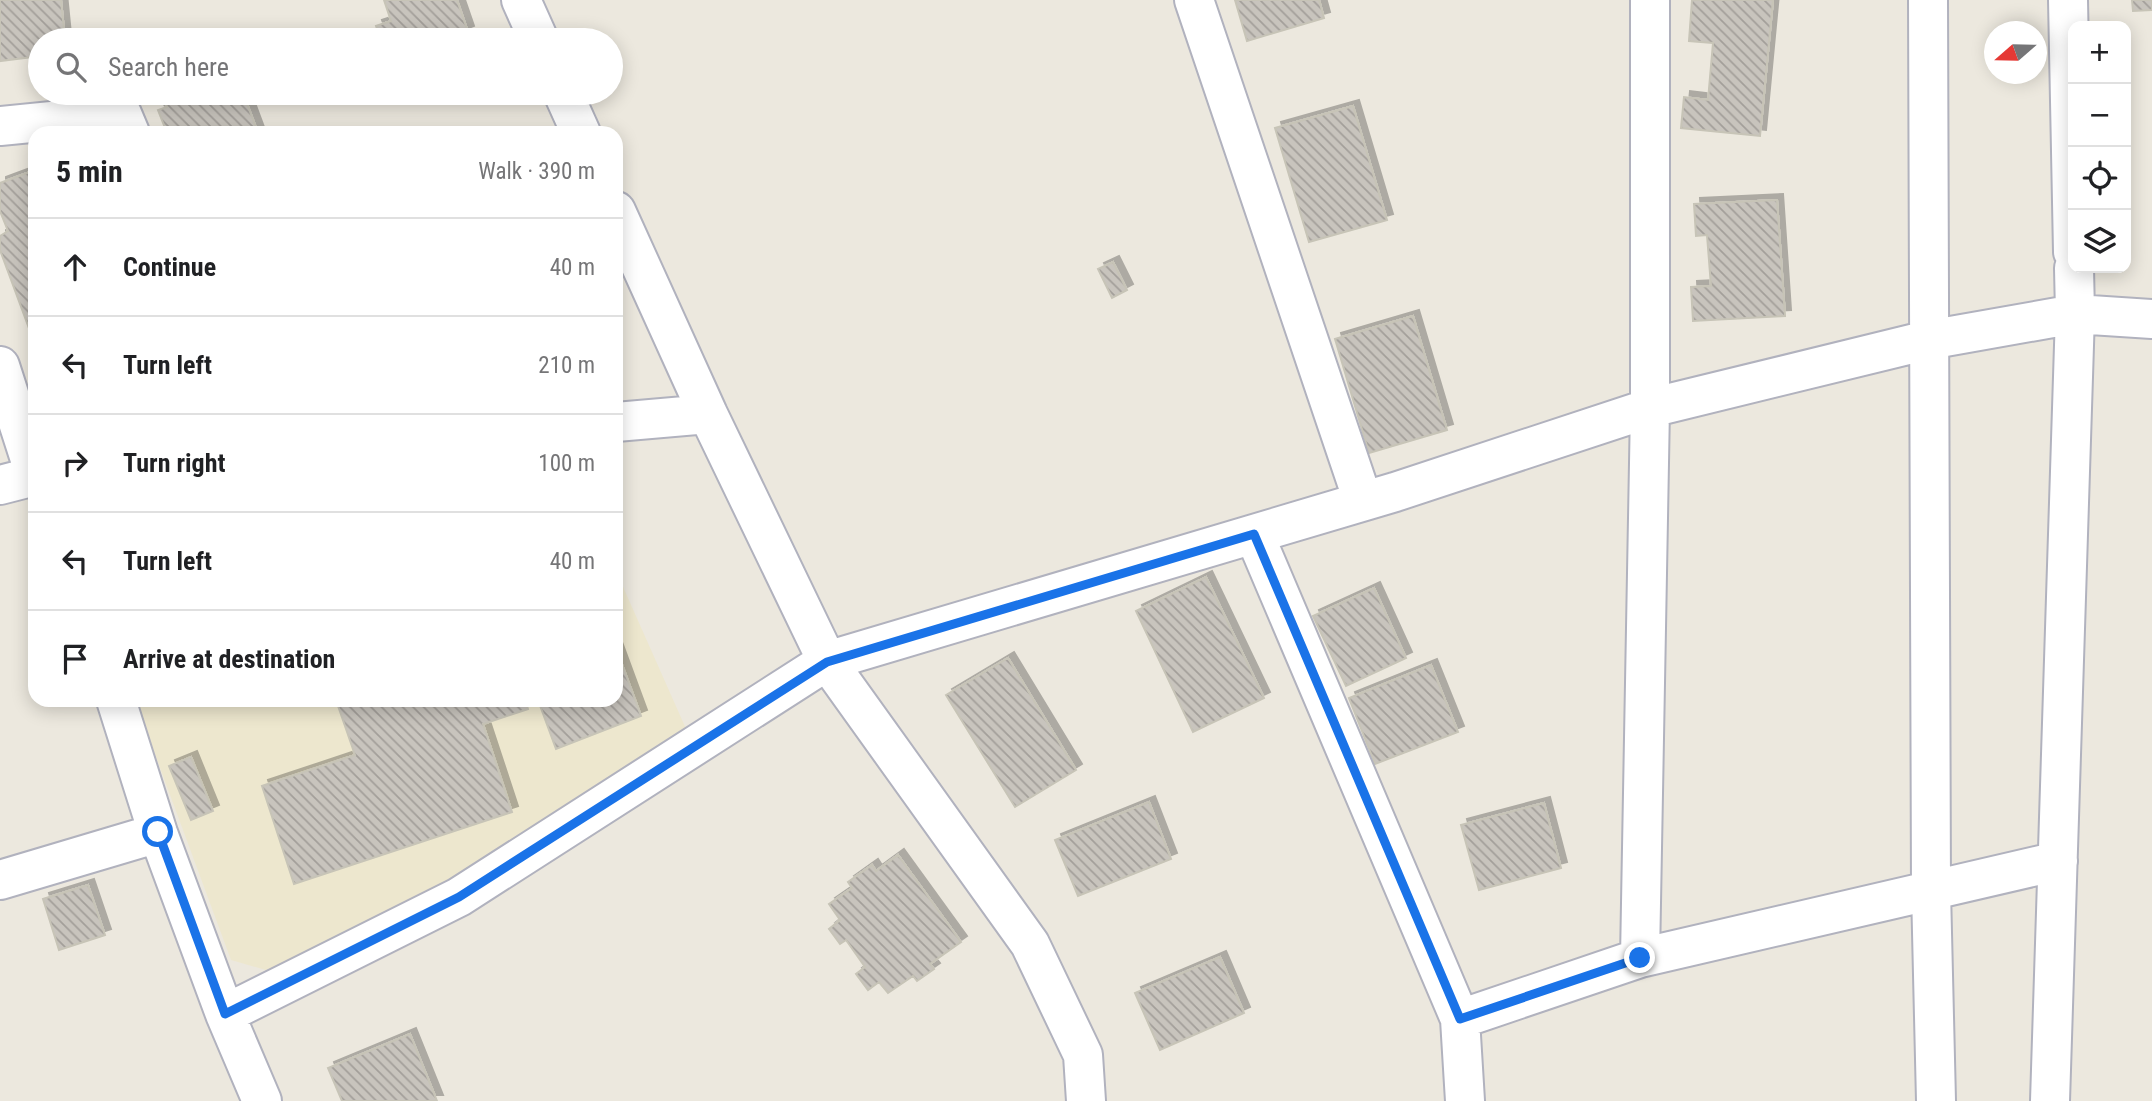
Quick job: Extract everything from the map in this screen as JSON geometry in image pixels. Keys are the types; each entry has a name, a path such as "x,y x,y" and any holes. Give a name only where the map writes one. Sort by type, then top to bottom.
{"street":[{"path":"521,0 534,28"},
{"path":"1195,0 1363,501"},
{"path":"1640,958 1650,408 1650,0"},
{"path":"1928,0 1931,890 1936,1101"},
{"path":"2068,0 2072,210"},
{"path":"568,105 578,126"},
{"path":"0,126 122,114 127,126"},
{"path":"623,226 708,414 827,662 1030,944 1083,1055 1086,1101"},
{"path":"2050,1101 2074,273"},
{"path":"225,1014 459,897 827,662 1363,501 1650,408 1928,340 2075,314 2152,319"},
{"path":"0,366 28,453"},
{"path":"623,421 708,414"},
{"path":"0,485 28,477"},
{"path":"1254,534 1460,1019 1465,1101"},
{"path":"118,707 158,832 225,1014 262,1101"},
{"path":"0,880 158,832"},
{"path":"1460,1019 1640,958 2058,861"}],"shaded area":[{"path":"623,587 687,731 459,884 266,970 231,960 138,707 623,707"}],"building":[{"path":"0,0 61,0 64,28 28,28 28,58 0,61"},
{"path":"384,0 457,0 467,28 377,28 376,26 391,21"},
{"path":"1235,0 1319,0 1324,18 1247,41"},
{"path":"1692,0 1773,0 1760,136 1681,128 1684,97 1708,100 1713,43 1689,41"},
{"path":"2132,0 2152,0 2152,10 2133,11"},
{"path":"166,105 248,105 255,126 164,126 158,110 167,107"},
{"path":"1353,106 1387,220 1309,242 1275,128"},
{"path":"28,173 28,326 0,250 0,236 8,231 0,211 0,183"},
{"path":"1777,200 1785,316 1693,321 1691,287 1711,286 1707,235 1696,236 1694,204"},
{"path":"1113,262 1127,290 1112,298 1098,269"},
{"path":"1413,316 1447,430 1369,453 1335,339"},
{"path":"1206,577 1264,698 1193,732 1136,611"},
{"path":"1374,588 1406,658 1346,686 1313,616"},
{"path":"1008,658 1076,770 1015,807 946,695"},
{"path":"1431,665 1458,732 1375,764 1349,698"},
{"path":"623,667 641,716 556,749 541,707 623,707"},
{"path":"338,707 528,709 483,724 512,812 294,884 262,786 355,755"},
{"path":"191,757 213,811 191,820 169,766"},
{"path":"1149,802 1171,859 1078,896 1055,840"},
{"path":"1544,803 1561,868 1479,890 1461,825"},
{"path":"898,855 961,942 930,964 934,969 917,981 913,976 888,993 879,982 868,990 856,974 865,967 846,940 840,944 829,929 840,920 829,904 852,888 848,882 872,865 876,871"},
{"path":"88,885 105,935 59,950 43,899"},
{"path":"1220,957 1244,1013 1160,1050 1135,993"},
{"path":"410,1034 437,1101 342,1101 328,1068"}],"route":[{"path":"158,832 225,1014 459,897 827,662 1254,534 1460,1019 1640,958"}]}
